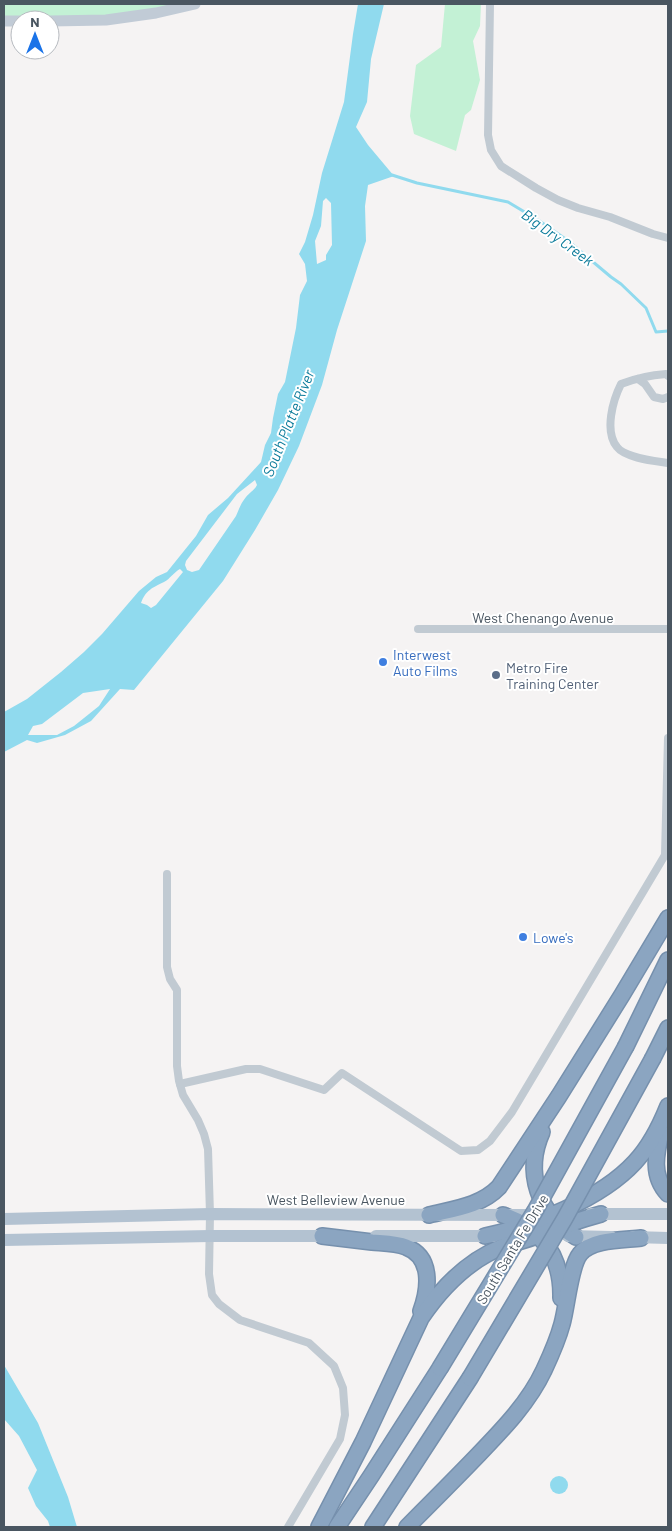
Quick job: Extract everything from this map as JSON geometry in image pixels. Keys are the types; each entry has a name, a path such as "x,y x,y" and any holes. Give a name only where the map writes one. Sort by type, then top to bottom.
{"highway":[{"path":"429,1215 480,1201 495,1192 507,1177 559,1096 668,918"},
{"name":"South Santa Fe Drive","path":"336,1527 440,1368 539,1203 626,1046 668,960"},
{"name":"South Santa Fe Drive","path":"373,1527 470,1378 565,1218 668,1028"},
{"path":"559,1096 536,1146 533,1163 539,1194 556,1221 576,1236"},
{"path":"319,1527 363,1442 421,1318 434,1300 460,1273 487,1254 513,1243 537,1236 622,1175 647,1148 667,1109"},
{"path":"667,1109 656,1162 659,1181 668,1194"},
{"path":"485,1236 526,1226 601,1214"},
{"path":"407,1527 517,1412 543,1368 554,1334 561,1298 561,1279 557,1263 549,1249 526,1226 503,1215"},
{"path":"322,1236 398,1245 410,1249 418,1255 426,1270 427,1290 424,1303 406,1348"},
{"path":"517,1412 538,1383 553,1351 579,1254 586,1248 596,1244 641,1238"}],"main road":[{"name":"West Belleview Avenue","path":"4,1219 210,1214 503,1215 556,1221"},
{"path":"601,1214 668,1214"},
{"path":"4,1240 210,1236 576,1236 668,1238"}],"street":[{"path":"60,21 106,20 156,13 195,4"},
{"path":"490,4 488,135 491,150 501,166 558,200 668,238"},
{"path":"668,376 666,374 656,375 630,380 621,384 616,395 610,423 612,437 617,448 630,456 668,463"},
{"path":"638,379 645,384 654,397 663,399 668,396"},
{"name":"West Chenango Avenue","path":"418,629 668,629"},
{"path":"180,1084 246,1069 260,1069 324,1090 342,1072 461,1150 478,1150 490,1141 512,1112 665,855 668,738"},
{"path":"168,874 166,967 177,990 177,1066 180,1084 183,1095 198,1120 208,1149 212,1294 219,1304 240,1320 310,1343 334,1366 343,1388 345,1415 340,1439 288,1527"}],"green space":[{"path":"4,4 190,4 117,18 60,20 60,10 10,10 10,21 4,21"},
{"path":"445,4 481,4 480,26 473,41 480,80 471,110 465,115 456,151 414,134 410,116 416,65 441,47"}],"water":[{"name":"South Platte River","path":"358,4 384,4 371,59 367,102 356,127 368,145 394,176 368,185 365,206 366,241 337,330 322,385 299,446 278,490 223,581 134,690 120,689 91,721 65,735 37,743 27,740 4,752 4,712 27,699 61,672 102,634 139,591 156,577 167,572 196,536 208,515 228,498 261,462 265,445 271,433 278,394 285,382 296,328 300,295 307,281 305,264 299,254 305,242 313,215 322,173 344,102","holes":["326,198 331,203 332,245 326,255 326,260 317,264 315,241 321,226 323,201","255,480 256,487 244,499 236,516 199,570 192,572 187,570 186,561 237,494","180,569 183,572 156,605 151,608 141,603 150,590 166,581","110,689 99,706 74,726 57,735 28,735 33,726 42,724 83,693"]},
{"path":"4,1365 38,1423 68,1497 77,1527 50,1527 48,1521 36,1506 28,1488 37,1470 19,1436 4,1419"},
{"path":"555,1476 563,1476 568,1481 566,1492 555,1494 550,1489 550,1481"}],"waterway":[{"name":"Big Dry Creek","path":"392,175 417,183 508,202 567,240 621,284 646,308 656,332 668,331"}],"place":[{"name":"Interwest Auto Films","path":"383,662"},
{"name":"Metro Fire Training Center","path":"496,675"},
{"name":"Lowe's","path":"523,937"}]}
